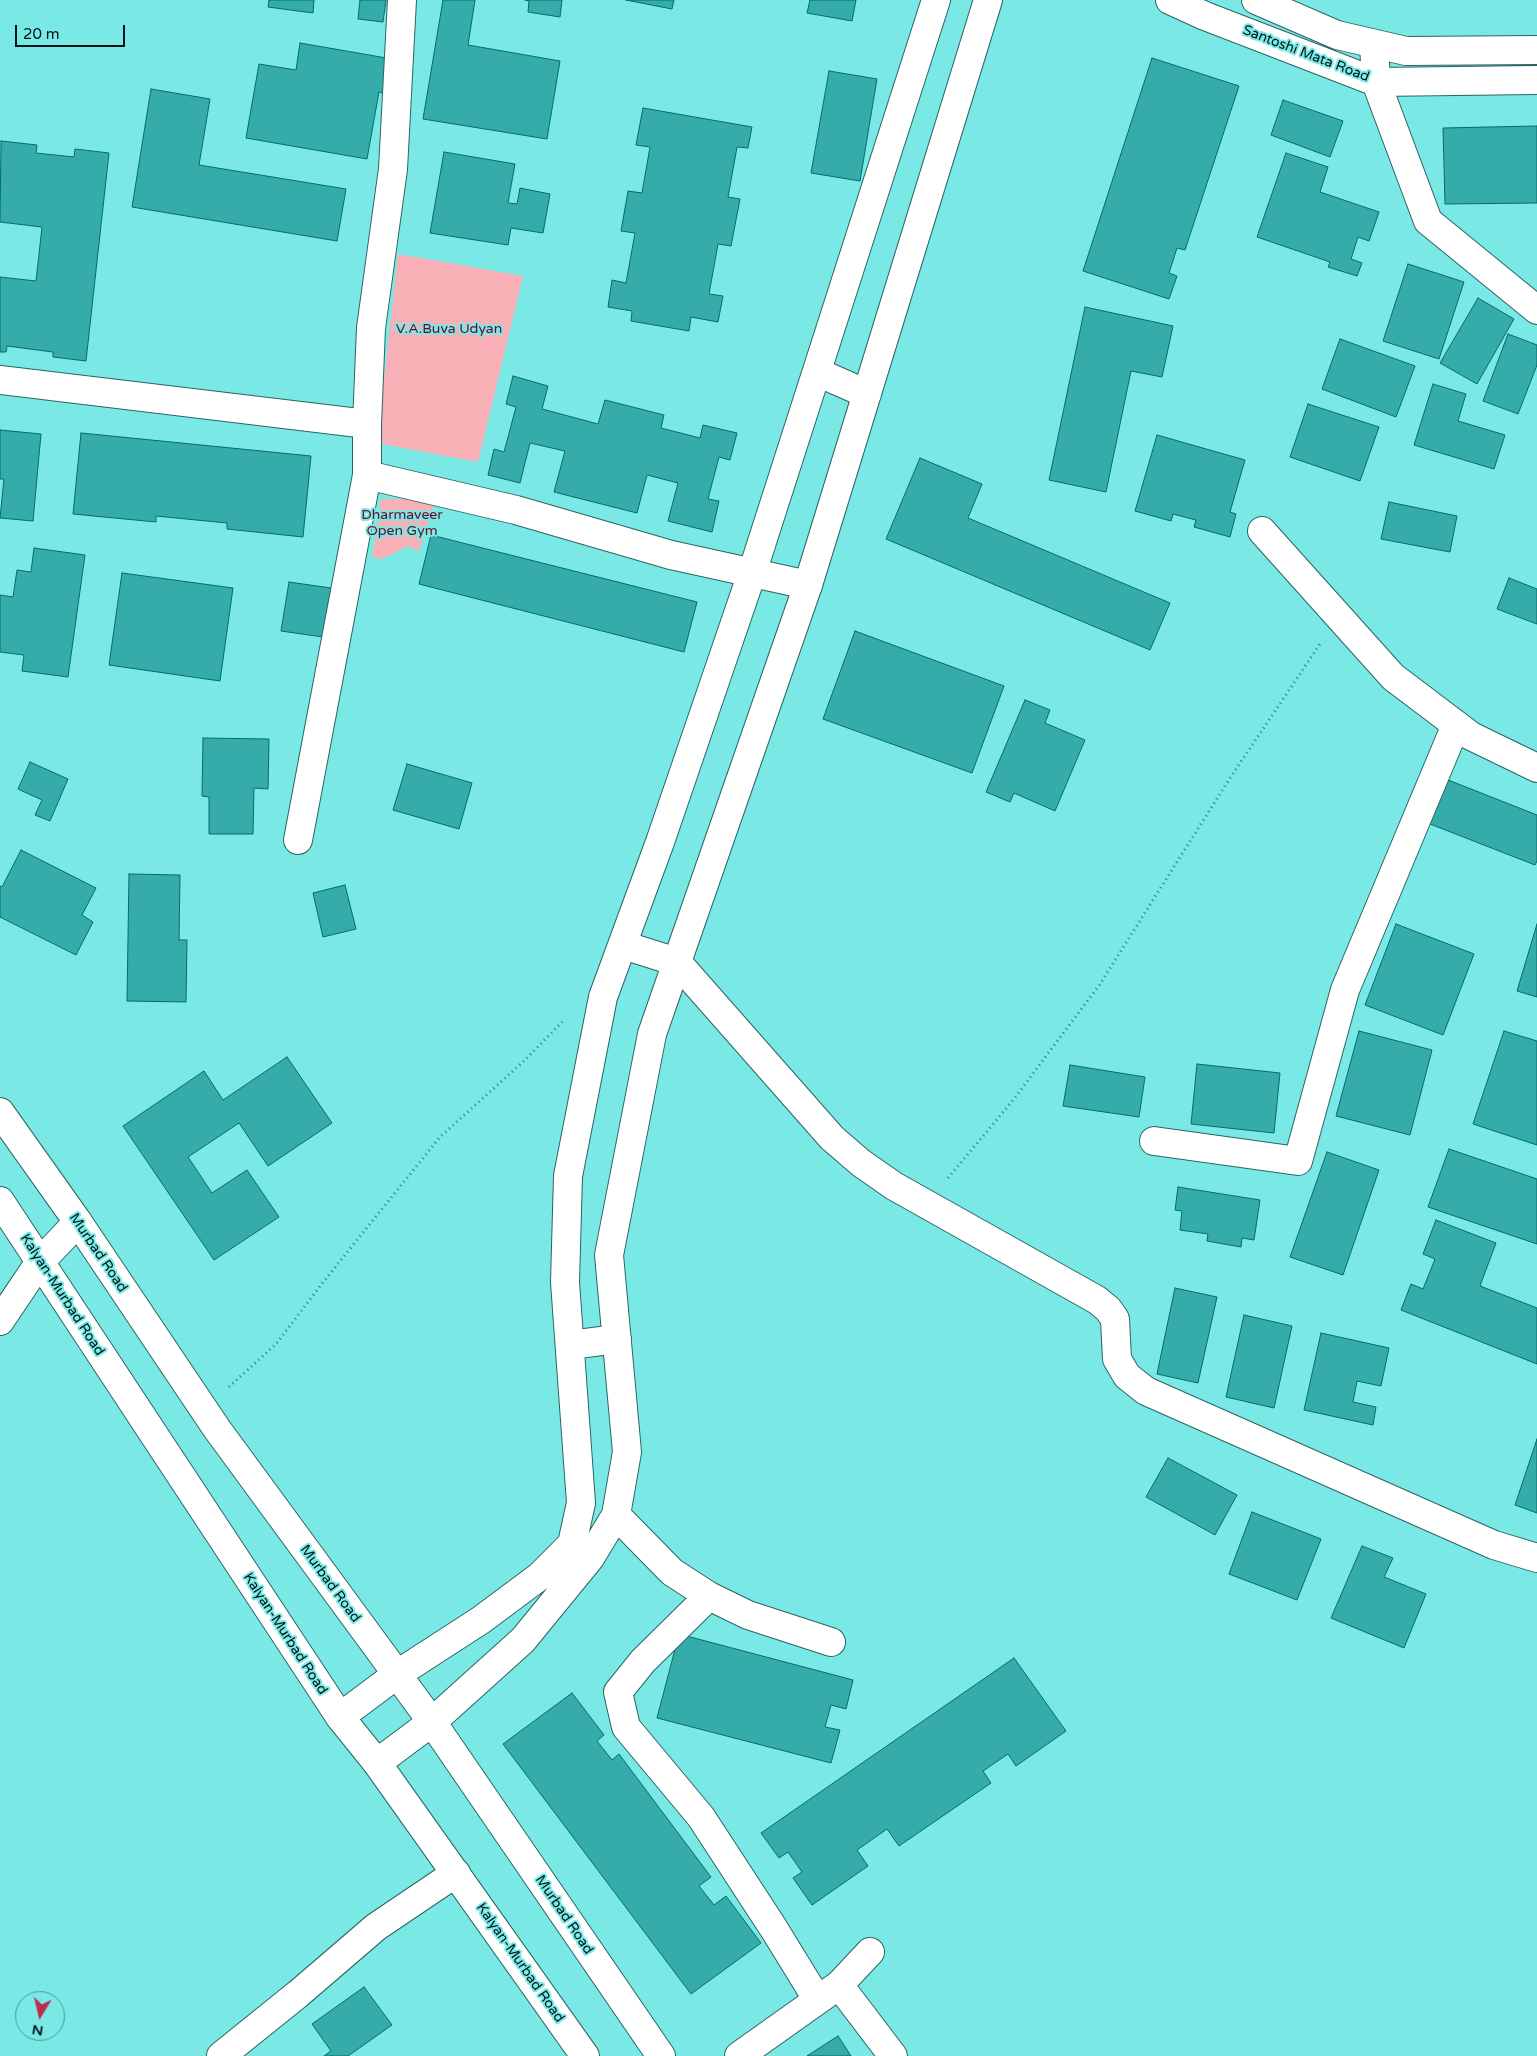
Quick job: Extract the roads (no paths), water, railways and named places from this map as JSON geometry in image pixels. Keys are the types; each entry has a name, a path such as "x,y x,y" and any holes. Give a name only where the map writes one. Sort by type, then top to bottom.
{"main road":[{"path":"298,840 367,475 371,328 393,170 402,0"},
{"path":"340,1717 396,1675 481,1620 540,1576 572,1544 581,1503 565,1282 568,1176 603,997 623,945 752,573 936,0"},
{"path":"378,1763 432,1722 523,1640 590,1558 616,1515 627,1452 609,1255 652,1034 808,586 988,0"},
{"name":"Santoshi Mata Road","path":"1170,0 1205,16 1376,82 1537,80"},
{"name":"Santoshi Mata Road","path":"1256,0 1337,35 1406,51 1537,50"},
{"path":"1374,44 1376,82 1428,221 1537,310"},
{"path":"817,372 867,394"},
{"path":"0,380 367,424"},
{"path":"367,475 516,510 671,555 808,586"},
{"path":"1262,531 1393,677 1471,736 1537,768"},
{"path":"1154,1141 1298,1161 1345,990 1456,725"},
{"path":"623,945 677,962 832,1138 860,1163 894,1186 1108,1308 1115,1319 1117,1359 1127,1376 1146,1390 1494,1544 1537,1558"},
{"name":"Murbad Road","path":"0,1112 78,1222 204,1409 432,1722 661,2056"},
{"name":"Kalyan-Murbad Road","path":"0,1201 17,1225 39,1263 340,1717 378,1763 585,2056"},
{"path":"0,1321 39,1263 78,1222"},
{"path":"570,1345 617,1339"},
{"path":"616,1515 672,1572 709,1596 748,1615 830,1642"},
{"path":"709,1596 643,1661 618,1692 626,1727 700,1818 774,1929 828,1992 893,2056"},
{"path":"221,2056 376,1927 456,1873"},
{"path":"739,2056 771,2035 828,1992 870,1952"}],"park label":[{"name":"V.A.Buva Udyan","path":"449,329"},
{"name":"Dharmaveer Open Gym","path":"402,524"}]}
